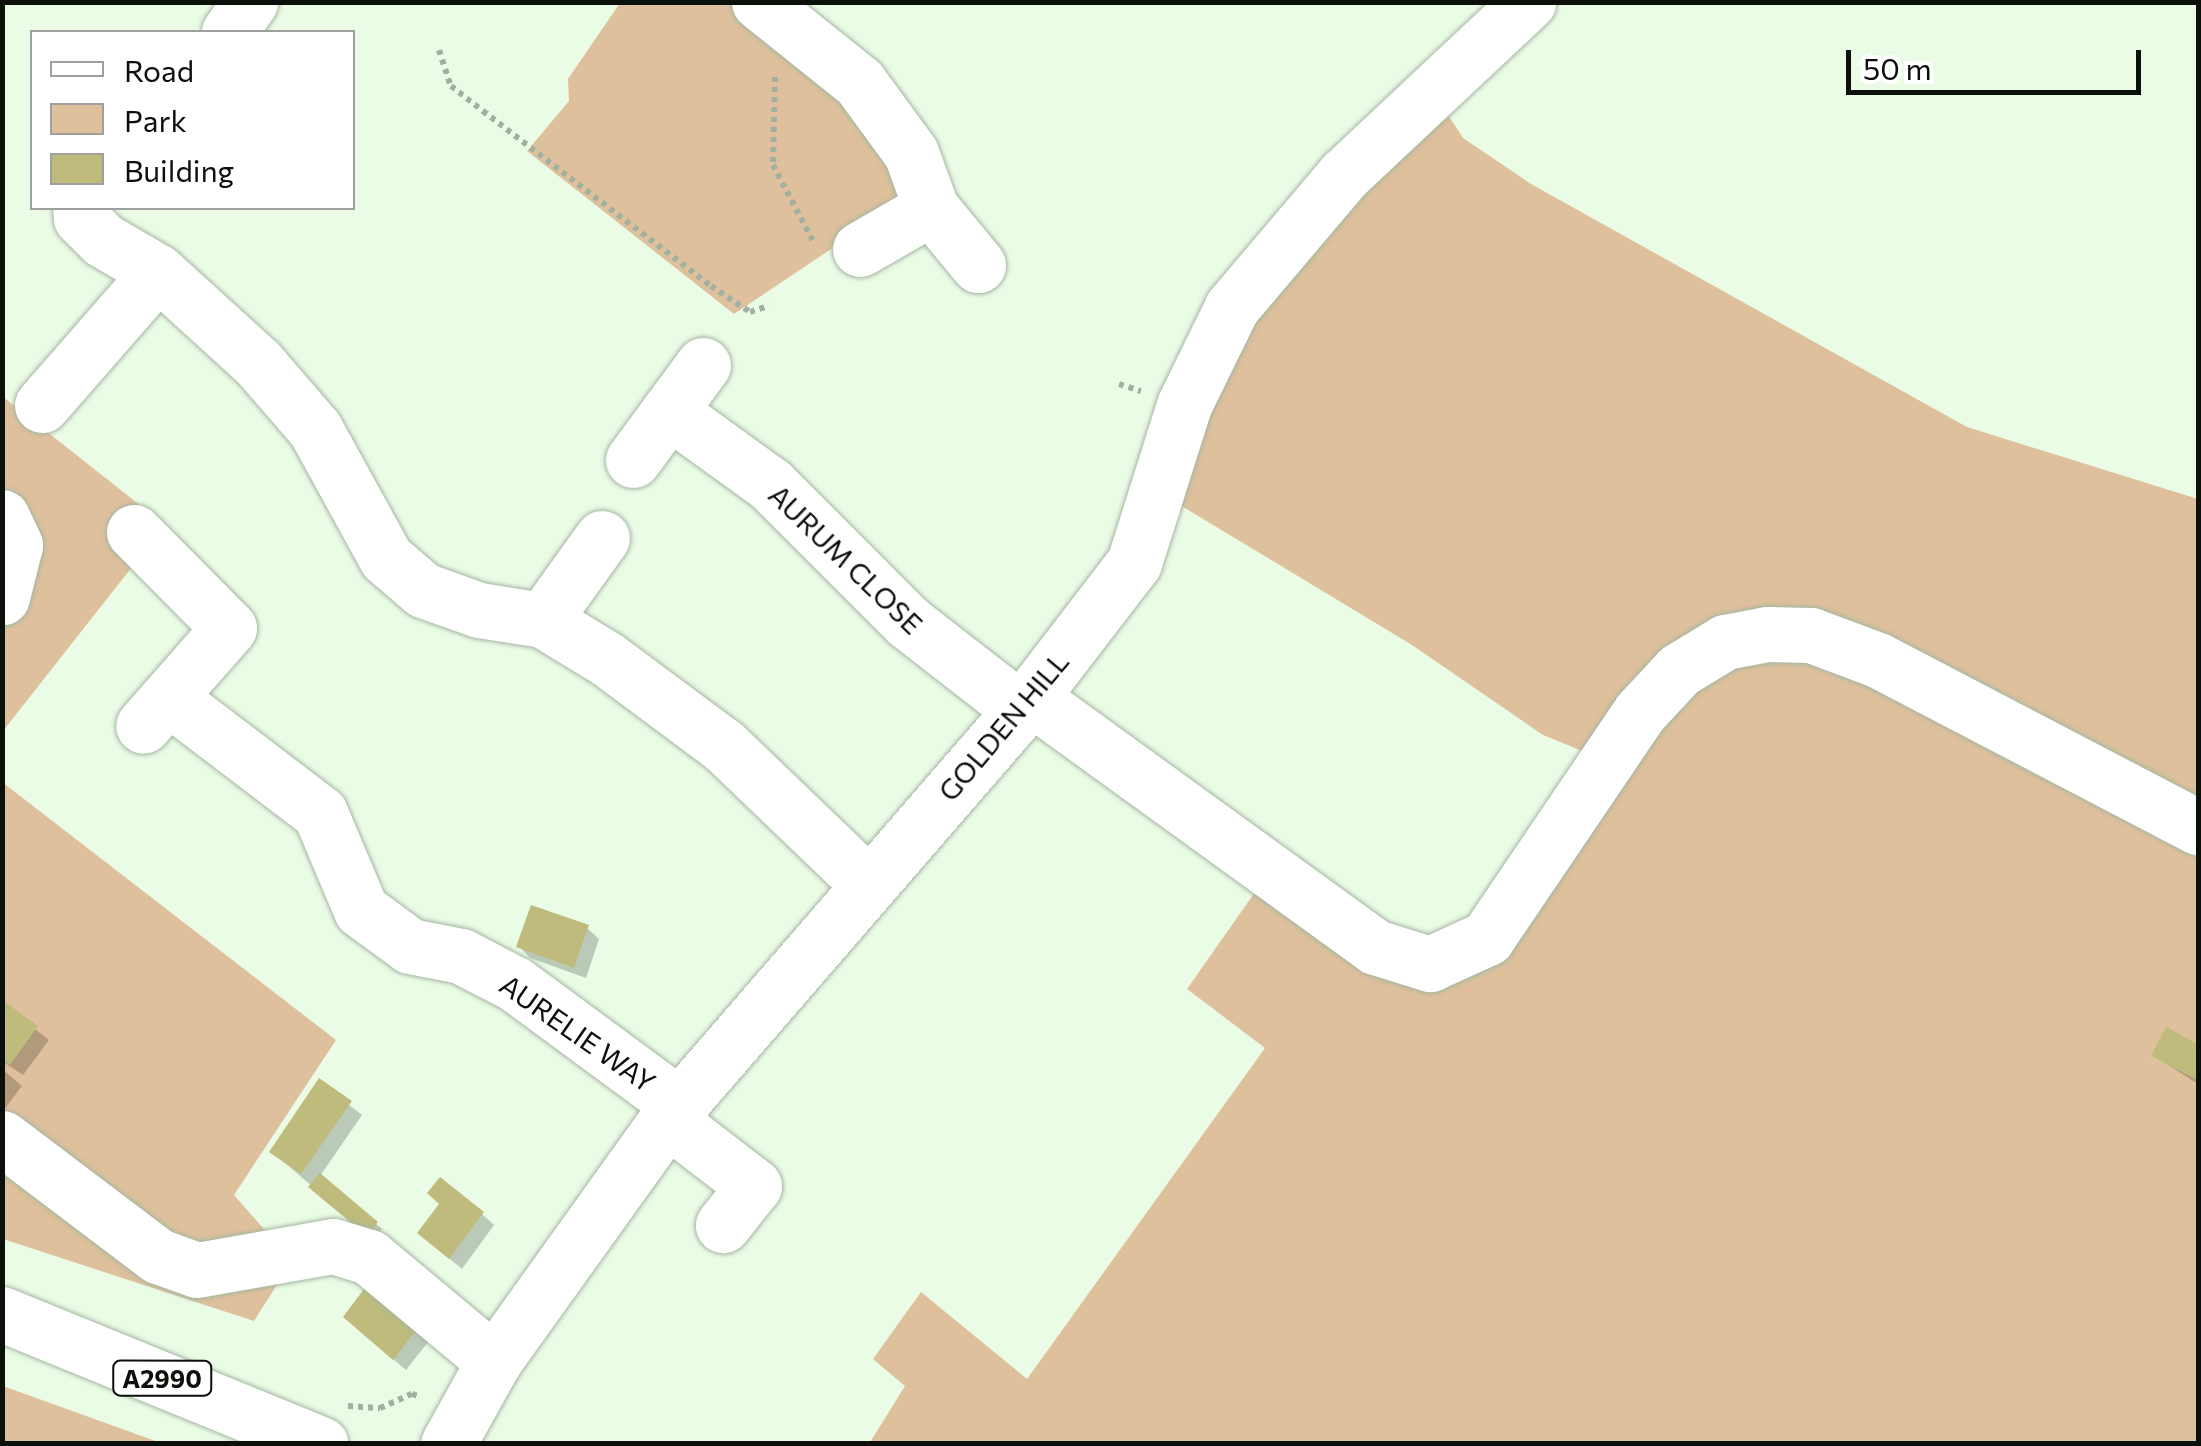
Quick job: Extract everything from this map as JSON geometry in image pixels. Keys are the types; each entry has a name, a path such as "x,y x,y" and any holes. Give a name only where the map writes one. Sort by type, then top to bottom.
{"street":[{"path":"230,30 250,2"},
{"path":"759,2 859,82 911,153 931,208 978,265"},
{"name":"GOLDEN HILL","path":"448,1444 494,1360 675,1113 867,884 1025,704 1134,564 1184,405 1232,308 1344,175 1528,2"},
{"path":"840,252 931,208"},
{"path":"80,210 81,218 103,240 158,272 258,363 314,429 386,558 423,590 478,610 543,620 724,746 867,884"},
{"path":"42,405 158,272"},
{"path":"633,460 704,365"},
{"name":"AURUM CLOSE","path":"669,410 770,484 908,622 1375,947 1430,964 1486,938 1508,913 1640,712 1680,670 1725,642 1768,634 1811,635 1878,660 2198,827"},
{"path":"2,517 15,545 2,597"},
{"name":"AURELIE WAY","path":"134,532 230,628 156,712 320,813 361,910 410,946 461,956 516,984 675,1113 754,1186 723,1225"},
{"path":"543,620 602,538"},
{"path":"2,1138 158,1256 196,1270 333,1246 369,1257 494,1360"},
{"name":"A2990","path":"2,1314 320,1444"}],"path":[{"path":"439,50 452,86 483,112 711,286 750,312 769,306"},
{"path":"772,64 773,165 840,252"}],"green space":[{"path":"620,3 737,3 854,105 906,199 734,314 527,151 569,101 568,79"},
{"path":"1444,109 1463,138 1531,184 1967,427 2198,499 2198,1044 2166,1028 2151,1056 2198,1080 2198,1443 869,1444 905,1386 873,1359 921,1292 1027,1379 1265,1048 1187,989 1260,885 1439,976 1639,737 1777,616 1592,755 1543,735 1412,645 1175,502 1183,443 1264,283"},
{"path":"3,397 165,525 3,731"},
{"path":"2,782 336,1040 234,1195 292,1261 254,1321 3,1239"},
{"path":"3,1386 161,1443 3,1443"}],"building":[{"path":"531,905 589,925 574,968 516,947"},
{"path":"2,1000 38,1026 10,1065 2,1060"},
{"path":"2166,1027 2198,1044 2198,1080 2151,1056"},
{"path":"319,1078 352,1101 301,1174 269,1152"},
{"path":"320,1173 378,1222 367,1236 308,1187"},
{"path":"440,1177 484,1212 449,1259 417,1233 439,1204 427,1193"},
{"path":"364,1268 426,1318 393,1360 343,1317 364,1289 355,1282"}]}
